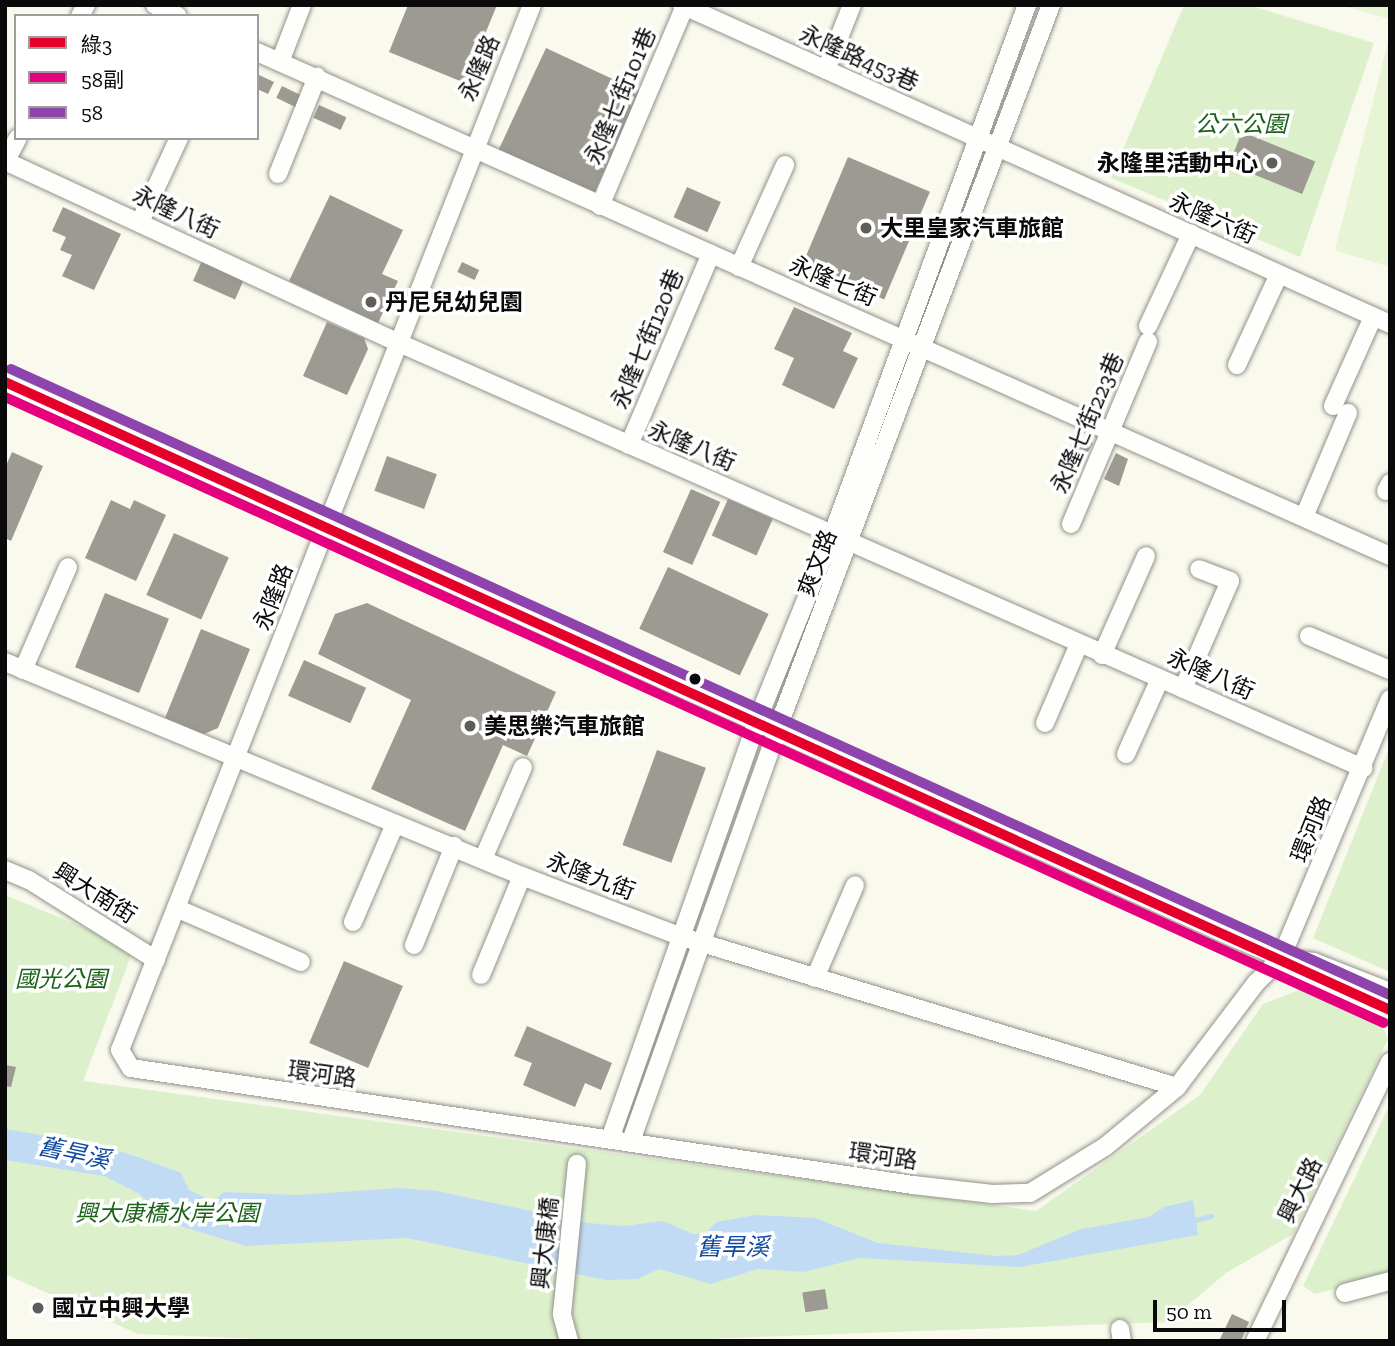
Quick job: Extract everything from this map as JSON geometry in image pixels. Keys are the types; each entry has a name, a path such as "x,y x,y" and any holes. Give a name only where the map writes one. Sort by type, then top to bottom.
{"street":[{"path":"155,5 174,14"},
{"path":"280,62 302,5"},
{"name":"永隆路","path":"120,1049 237,760 472,149 532,5"},
{"path":"826,70 852,5"},
{"name":"爽文路","path":"610,1139 679,936 757,722 833,533 1027,5"},
{"name":"爽文路","path":"631,1141 777,730 852,541 1051,5"},
{"name":"永隆路453巷","path":"684,6 977,139"},
{"name":"永隆七街101巷","path":"600,206 684,6"},
{"name":"永隆七街","path":"259,53 1390,556"},
{"path":"278,174 317,77"},
{"name":"永隆六街","path":"977,139 1381,321"},
{"path":"5,161 17,140"},
{"path":"140,222 178,140"},
{"name":"永隆八街","path":"5,161 629,445 1363,768"},
{"path":"739,267 785,164"},
{"name":"永隆七街223巷","path":"1071,524 1191,234"},
{"name":"永隆七街120巷","path":"629,445 711,254"},
{"path":"1237,365 1279,274"},
{"path":"1304,516 1341,409 1381,321"},
{"path":"5,382 1281,958 1314,962 1390,992"},
{"path":"1102,655 1146,556"},
{"path":"23,670 68,567"},
{"path":"1183,689 1230,582 1199,569"},
{"path":"1309,636 1390,670"},
{"path":"1045,723 1079,644"},
{"name":"永隆九街","path":"5,662 522,876 679,936 1177,1087"},
{"path":"1126,754 1160,679"},
{"name":"環河路","path":"120,1049 126,1063 140,1073 631,1141 913,1185 992,1194 1030,1193 1106,1146 1177,1087 1256,983 1281,958 1390,699"},
{"path":"483,859 523,767"},
{"path":"354,922 395,824"},
{"path":"414,946 454,846"},
{"name":"興大南街","path":"5,870 29,880 156,960"},
{"path":"481,975 522,876"},
{"path":"815,978 855,885"},
{"path":"176,908 301,962"},
{"path":"1281,958 1293,970 1390,1010"},
{"name":"興大路","path":"1255,1341 1390,1062"},
{"name":"興大康橋","path":"566,1334 577,1164"},
{"path":"1345,1293 1390,1281"}],"green space":[{"name":"公六公園","path":"1184,5 1248,5 1374,43 1300,257 1111,178"},
{"path":"1340,5 1390,5 1390,19"},
{"path":"1390,38 1390,267 1335,250"},
{"path":"1390,746 1390,972 1313,938"},
{"name":"興大康橋水岸公園","path":"5,895 134,948 83,1081 1036,1211 1200,1095 1263,1004 1299,990 1382,1025 1388,1039 1293,1234 1226,1273 1168,1322 648,1341 314,1341 138,1334 5,1274"},
{"path":"1390,1104 1390,1275 1315,1294 1303,1286"},
{"path":"1117,1337 1101,1341 794,1341"}],"water":[{"name":"舊旱溪","path":"5,1129 100,1145 141,1158 181,1173 189,1190 214,1202 223,1192 297,1195 400,1188 437,1191 588,1223 624,1226 663,1221 693,1234 705,1234 716,1222 755,1215 816,1218 878,1243 996,1256 1018,1255 1081,1229 1149,1217 1164,1207 1193,1200 1198,1235 1020,1267 860,1258 804,1272 757,1269 711,1284 659,1269 638,1279 605,1280 407,1238 246,1246 174,1224 138,1193 104,1176 5,1160"}],"building":[{"path":"408,5 497,5 465,83 389,52"},
{"path":"546,48 641,92 590,202 495,158"},
{"path":"259,75 274,82 268,94 259,90"},
{"path":"282,86 307,98 301,110 276,98"},
{"path":"319,105 346,117 341,130 313,118"},
{"name":"永隆里活動中心","path":"1242,132 1315,162 1302,194 1229,164"},
{"name":"大里皇家汽車旅館","path":"848,157 930,192 884,299 802,265"},
{"path":"687,187 721,202 707,232 674,217"},
{"path":"330,195 403,230 382,274 398,281 378,323 289,281"},
{"path":"63,207 121,234 94,290 62,276 72,255 60,250 66,237 52,231"},
{"path":"204,256 246,275 235,299 193,281"},
{"path":"462,262 479,270 475,280 457,272"},
{"path":"794,307 852,333 843,351 858,358 834,409 782,385 794,358 774,349"},
{"path":"327,322 364,338 368,349 347,395 303,376"},
{"path":"1076,436 1093,443 1078,469 1061,463"},
{"path":"12,452 43,466 11,541 5,538 5,468"},
{"path":"1116,453 1128,459 1119,486 1104,479"},
{"path":"387,456 437,474 424,509 374,491"},
{"path":"691,489 720,502 692,565 663,552"},
{"path":"728,499 773,519 756,555 712,536"},
{"path":"111,500 130,509 134,500 166,515 136,581 85,558"},
{"path":"174,533 229,557 201,620 146,595"},
{"path":"668,567 769,614 740,676 639,629"},
{"path":"105,593 169,619 139,693 75,667"},
{"name":"美思樂汽車旅館","path":"367,603 556,692 527,756 503,745 465,831 371,789 411,700 318,654 335,614"},
{"path":"201,629 250,649 218,728 204,734 165,718"},
{"path":"304,660 366,688 350,723 288,696"},
{"path":"657,750 706,768 671,863 622,845"},
{"path":"344,961 403,986 368,1068 309,1043"},
{"path":"527,1026 612,1063 601,1090 585,1083 575,1107 523,1085 532,1063 514,1056"},
{"path":"5,1065 16,1067 11,1087 5,1086"},
{"path":"825,1289 828,1309 805,1312 802,1293"},
{"path":"1232,1314 1249,1322 1241,1341 1219,1341"}],"waterway":[{"name":"舊旱溪","path":"1191,1221 1211,1216"}],"transit line":[{"name":"58","path":"11,369 1390,995"},
{"name":"綠3","path":"5,382 1390,1010"},
{"name":"58副","path":"5,397 1384,1023"}],"place":[{"name":"永隆里活動中心","path":"1272,163"},
{"name":"大里皇家汽車旅館","path":"866,228"},
{"name":"丹尼兒幼兒園","path":"371,302"},
{"name":"美思樂汽車旅館","path":"470,726"},
{"name":"國立中興大學","path":"38,1308"}],"park label":[{"name":"國光公園","path":"61,979"}]}
